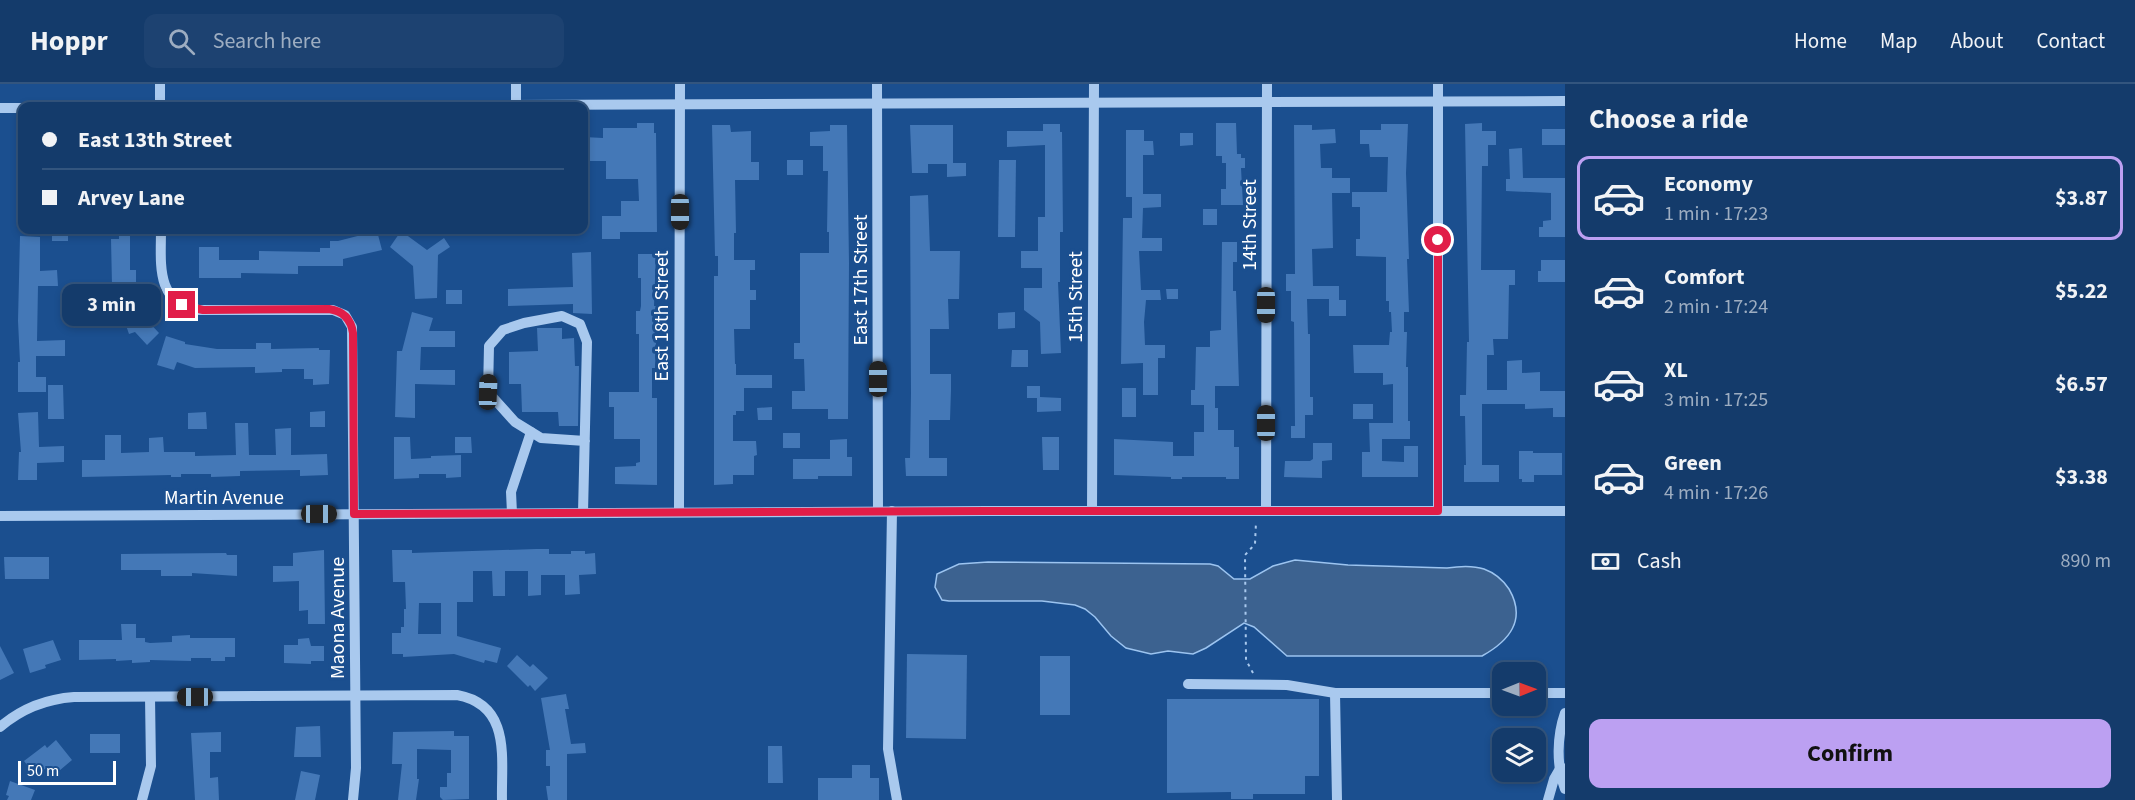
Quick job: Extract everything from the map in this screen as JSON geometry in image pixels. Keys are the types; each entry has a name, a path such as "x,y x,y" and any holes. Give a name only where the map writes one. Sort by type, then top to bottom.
{"street":[{"path":"160,84 160,102"},
{"path":"516,84 516,102"},
{"name":"East 18th Street","path":"679,512 680,84"},
{"name":"East 17th Street","path":"878,84 878,512"},
{"name":"15th Street","path":"1092,511 1094,84"},
{"name":"14th Street","path":"1266,511 1268,84"},
{"path":"1438,84 1438,511"},
{"path":"588,105 1565,102"},
{"path":"0,108 18,108"},
{"name":"Maona Avenue","path":"161,234 163,280 171,296 185,306 203,310 333,310 342,314 349,321 353,330 356,768 353,800"},
{"path":"583,513 585,441 587,342 580,324 562,316 524,323 503,330 489,346 488,392 514,422 541,438 585,441"},
{"path":"512,513 511,492 531,432"},
{"path":"892,511 888,749 897,800"},
{"name":"Martin Avenue","path":"0,516 892,511 1565,511"},
{"path":"1188,684 1287,685 1335,693 1492,693"},
{"path":"1335,693 1337,800"},
{"path":"1546,693 1565,693"},
{"path":"0,727 23,711 50,701 74,697 457,695 479,703 494,718 500,734 502,800"},
{"path":"142,800 151,766 150,697"},
{"path":"1565,713 1559,730 1565,789"},
{"path":"1548,800 1554,779 1561,766"}],"path":[{"path":"1252,511 1257,525 1255,544 1245,555 1246,660 1256,677"}],"water":[{"path":"1295,560 1348,565 1479,568 1495,575 1509,589 1516,610 1515,620 1512,629 1500,644 1482,656 1287,656 1254,627 1244,623 1193,654 1168,651 1151,654 1126,648 1111,636 1095,617 1075,605 1042,601 949,601 942,600 935,587 937,574 959,564 988,562 1210,564 1218,566 1234,579 1250,579 1273,566"}],"building":[{"path":"637,123 654,123 657,232 620,232 620,239 602,239 602,216 621,216 621,201 639,201 638,179 606,179 606,161 588,161 588,137 603,138 603,128 637,128"},
{"path":"1216,123 1236,123 1237,154 1245,158 1245,168 1241,168 1243,205 1221,205 1221,189 1226,189 1226,163 1222,163 1222,156 1216,156"},
{"path":"1482,123 1482,131 1496,131 1496,145 1488,145 1488,166 1482,166 1481,270 1515,270 1515,285 1509,285 1508,339 1493,339 1494,355 1487,355 1487,390 1507,390 1507,361 1522,360 1522,373 1540,372 1540,391 1565,391 1565,417 1553,417 1553,408 1525,409 1525,404 1482,404 1482,465 1499,465 1499,482 1464,482 1465,416 1460,416 1460,395 1466,395 1467,342 1469,342 1465,124"},
{"path":"1043,124 1060,124 1060,132 1062,132 1063,232 1060,232 1060,282 1058,282 1061,353 1041,354 1040,322 1024,310 1024,288 1042,288 1042,268 1021,268 1021,251 1038,251 1038,217 1045,217 1045,145 1007,147 1007,131 1043,131"},
{"path":"1381,124 1408,124 1406,173 1409,312 1404,312 1404,332 1407,332 1406,367 1408,367 1408,421 1410,421 1410,439 1382,439 1382,461 1404,462 1404,446 1418,446 1418,477 1362,477 1362,452 1370,452 1369,423 1393,423 1393,384 1383,385 1383,373 1354,373 1353,345 1389,345 1390,332 1392,332 1389,301 1386,301 1386,257 1356,256 1356,239 1360,239 1360,207 1352,207 1352,192 1387,192 1388,157 1370,157 1369,144 1360,144 1360,130 1381,130"},
{"path":"712,125 730,125 731,132 751,131 751,162 759,162 759,180 735,180 734,260 755,260 755,270 750,270 750,290 756,290 756,300 750,300 750,329 734,329 735,364 736,375 772,375 772,388 744,388 744,411 736,411 736,415 733,415 733,441 756,441 757,455 754,456 754,475 733,475 733,484 714,485 714,276 718,276 718,256 715,256"},
{"path":"830,125 847,125 848,419 828,419 828,409 792,409 792,391 805,391 804,359 794,359 794,343 800,343 800,253 829,253 828,171 823,171 823,146 810,146 810,132 830,131"},
{"path":"910,125 953,125 953,163 966,163 966,176 947,177 947,164 928,164 928,173 912,173"},
{"path":"1294,125 1312,125 1312,130 1335,129 1336,143 1320,144 1321,168 1332,168 1332,178 1350,178 1350,193 1332,193 1333,248 1312,249 1313,286 1339,286 1339,300 1346,300 1346,316 1329,316 1329,299 1307,299 1308,334 1310,334 1310,397 1313,397 1313,415 1305,415 1305,438 1291,438 1291,426 1295,426 1294,322 1291,321 1291,291 1286,291 1286,274 1295,274"},
{"path":"1542,129 1565,129 1565,145 1542,145"},
{"path":"1126,130 1144,130 1144,141 1153,141 1154,155 1143,155 1143,194 1161,194 1161,207 1143,208 1142,238 1162,238 1162,251 1139,251 1141,290 1160,290 1161,300 1146,300 1144,322 1145,345 1165,345 1165,358 1158,358 1158,395 1143,395 1143,363 1121,364 1123,218 1132,218 1132,197 1126,197"},
{"path":"1180,133 1193,133 1193,145 1180,146"},
{"path":"1522,148 1523,178 1565,178 1565,237 1539,237 1539,227 1543,227 1543,221 1551,220 1551,193 1506,191 1506,179 1510,179 1509,149"},
{"path":"787,160 803,160 803,175 787,175"},
{"path":"999,160 1016,160 1015,237 998,237"},
{"path":"928,195 930,251 960,251 959,299 948,299 949,329 930,329 930,374 951,374 951,390 950,420 929,420 929,458 947,458 947,476 906,476 905,458 910,458 911,393 910,196"},
{"path":"1203,209 1217,209 1217,225 1203,225"},
{"path":"52,234 68,234 68,241 52,241"},
{"path":"119,234 130,234 130,270 136,270 136,288 132,288 142,315 159,333 147,345 135,332 129,334 112,285 111,239 119,239"},
{"path":"365,234 378,234 382,250 343,259 343,266 298,266 298,274 241,273 241,278 199,278 199,247 219,247 219,260 259,260 259,251 320,252 320,248 330,248 330,241"},
{"path":"399,234 405,234 427,250 444,238 450,247 438,255 437,298 415,299 413,266 390,247"},
{"path":"20,236 40,237 40,271 57,270 58,286 38,286 37,341 65,340 65,356 36,356 36,377 46,377 46,392 18,392"},
{"path":"1222,242 1237,242 1237,262 1233,262 1233,291 1236,291 1239,386 1215,386 1215,408 1218,408 1218,430 1234,430 1234,447 1239,447 1239,479 1182,477 1182,479 1171,479 1171,477 1114,475 1114,439 1173,442 1173,456 1194,456 1194,432 1204,432 1204,405 1191,405 1191,390 1195,390 1196,347 1210,347 1210,331 1221,330"},
{"path":"591,252 592,314 573,313 573,304 508,306 508,289 573,287 572,253"},
{"path":"638,254 656,254 654,306 656,306 656,343 655,368 652,368 652,398 657,398 657,485 615,484 615,467 636,466 636,463 640,462 640,439 614,439 614,407 609,407 609,392 639,392 639,334 636,334 636,311 640,311 641,306 641,278 638,278"},
{"path":"1541,260 1565,260 1565,282 1538,282"},
{"path":"1166,289 1178,289 1178,299 1167,299"},
{"path":"446,290 462,290 462,304 446,304"},
{"path":"412,312 433,318 429,331 455,331 455,347 421,347 420,370 455,370 455,385 415,384 415,418 395,417 397,351 402,351"},
{"path":"1015,312 1015,328 998,329 998,313"},
{"path":"537,328 562,328 562,339 574,338 575,366 579,366 578,426 559,426 558,412 522,412 521,384 509,384 509,352 538,351"},
{"path":"166,336 185,342 185,344 217,349 256,349 256,343 271,343 271,349 319,348 319,350 330,350 329,384 313,385 313,379 304,379 304,369 255,373 255,367 195,368 177,362 174,370 157,365"},
{"path":"1012,350 1028,350 1028,367 1011,367"},
{"path":"48,385 63,385 64,419 48,419"},
{"path":"1027,386 1040,386 1040,397 1061,398 1061,411 1037,412 1037,398 1027,398"},
{"path":"1122,388 1136,388 1136,417 1122,417"},
{"path":"1353,404 1373,404 1373,419 1353,419"},
{"path":"772,407 772,420 758,420 757,408"},
{"path":"325,411 325,427 310,427 310,412"},
{"path":"38,412 39,447 64,446 64,462 37,463 37,480 18,480 19,452 21,452 18,413"},
{"path":"206,412 207,429 188,429 188,413"},
{"path":"235,423 248,423 249,455 276,455 275,429 291,428 291,455 327,454 328,475 300,476 300,470 240,471 240,476 211,477 211,474 181,474 181,477 171,477 171,475 82,477 82,460 105,460 105,435 121,435 121,453 149,452 149,438 163,437 164,452 195,452 195,456 236,455"},
{"path":"783,433 800,433 800,448 783,448"},
{"path":"394,437 410,437 411,459 461,455 461,477 446,478 446,474 419,474 419,478 394,479"},
{"path":"455,437 471,437 472,453 455,453"},
{"path":"1042,437 1059,437 1059,470 1043,470"},
{"path":"847,439 847,457 852,457 852,476 793,479 793,459 830,459 830,440"},
{"path":"1313,443 1332,443 1332,460 1322,461 1322,478 1284,477 1285,461 1313,459"},
{"path":"1519,451 1562,453 1562,475 1534,475 1534,482 1522,482 1522,479 1519,479"},
{"path":"549,549 549,554 571,554 571,551 585,551 585,554 595,553 596,574 579,575 580,594 565,595 565,575 541,575 541,595 528,596 528,571 505,571 505,596 493,596 492,571 473,571 473,602 457,602 457,636 501,648 497,663 485,660 484,663 454,654 403,657 403,654 392,654 392,633 401,633 401,627 404,627 404,609 406,609 405,582 393,582 392,550 412,550 412,553","holes":["419,603 441,603 441,634 418,634"]},
{"path":"324,550 325,624 308,624 308,610 299,611 299,581 273,582 273,566 293,566 293,553"},
{"path":"226,553 237,555 237,576 192,573 192,576 161,576 161,570 121,570 121,554"},
{"path":"4,557 49,557 49,579 5,579"},
{"path":"121,624 136,624 136,638 145,638 145,642 150,643 172,642 172,636 235,638 235,657 225,657 225,661 191,658 191,661 150,660 150,662 132,663 132,660 116,661 116,659 79,660 79,640 122,640"},
{"path":"309,638 311,646 324,646 324,661 311,661 311,664 284,663 284,645 298,645 298,639"},
{"path":"53,640 61,660 30,673 23,649"},
{"path":"0,646 14,673 0,680"},
{"path":"907,654 967,655 966,739 906,738"},
{"path":"517,655 530,667 533,664 548,678 535,691 507,666"},
{"path":"1040,656 1070,656 1070,715 1040,715"},
{"path":"566,694 569,709 565,709 571,744 585,743 586,753 567,754 567,800 548,800 546,786 550,786 550,766 546,766 546,750 550,750 541,698"},
{"path":"1167,699 1319,699 1319,776 1305,776 1305,794 1253,794 1253,799 1231,799 1231,792 1167,793"},
{"path":"320,726 321,757 294,757 296,727"},
{"path":"454,731 454,736 469,736 469,799 443,800 440,797 440,787 447,787 447,773 451,773 451,750 417,749 417,779 419,779 416,800 398,800 402,764 392,764 393,732"},
{"path":"221,732 221,752 210,752 210,778 218,777 219,800 195,800 191,733"},
{"path":"90,734 120,734 120,753 90,753"},
{"path":"56,740 72,760 59,771 55,766 49,771 46,768 36,776 24,761 45,745 47,748"},
{"path":"768,746 782,746 783,783 768,783"},
{"path":"852,765 870,765 870,778 879,778 879,800 818,800 818,778 852,778"},
{"path":"301,771 320,775 315,800 295,800"},
{"path":"10,781 35,790 31,800 7,800"}],"route":[{"path":"182,305 196,310 329,309 345,315 351,323 353,333 354,514 1438,511 1438,240"}]}
